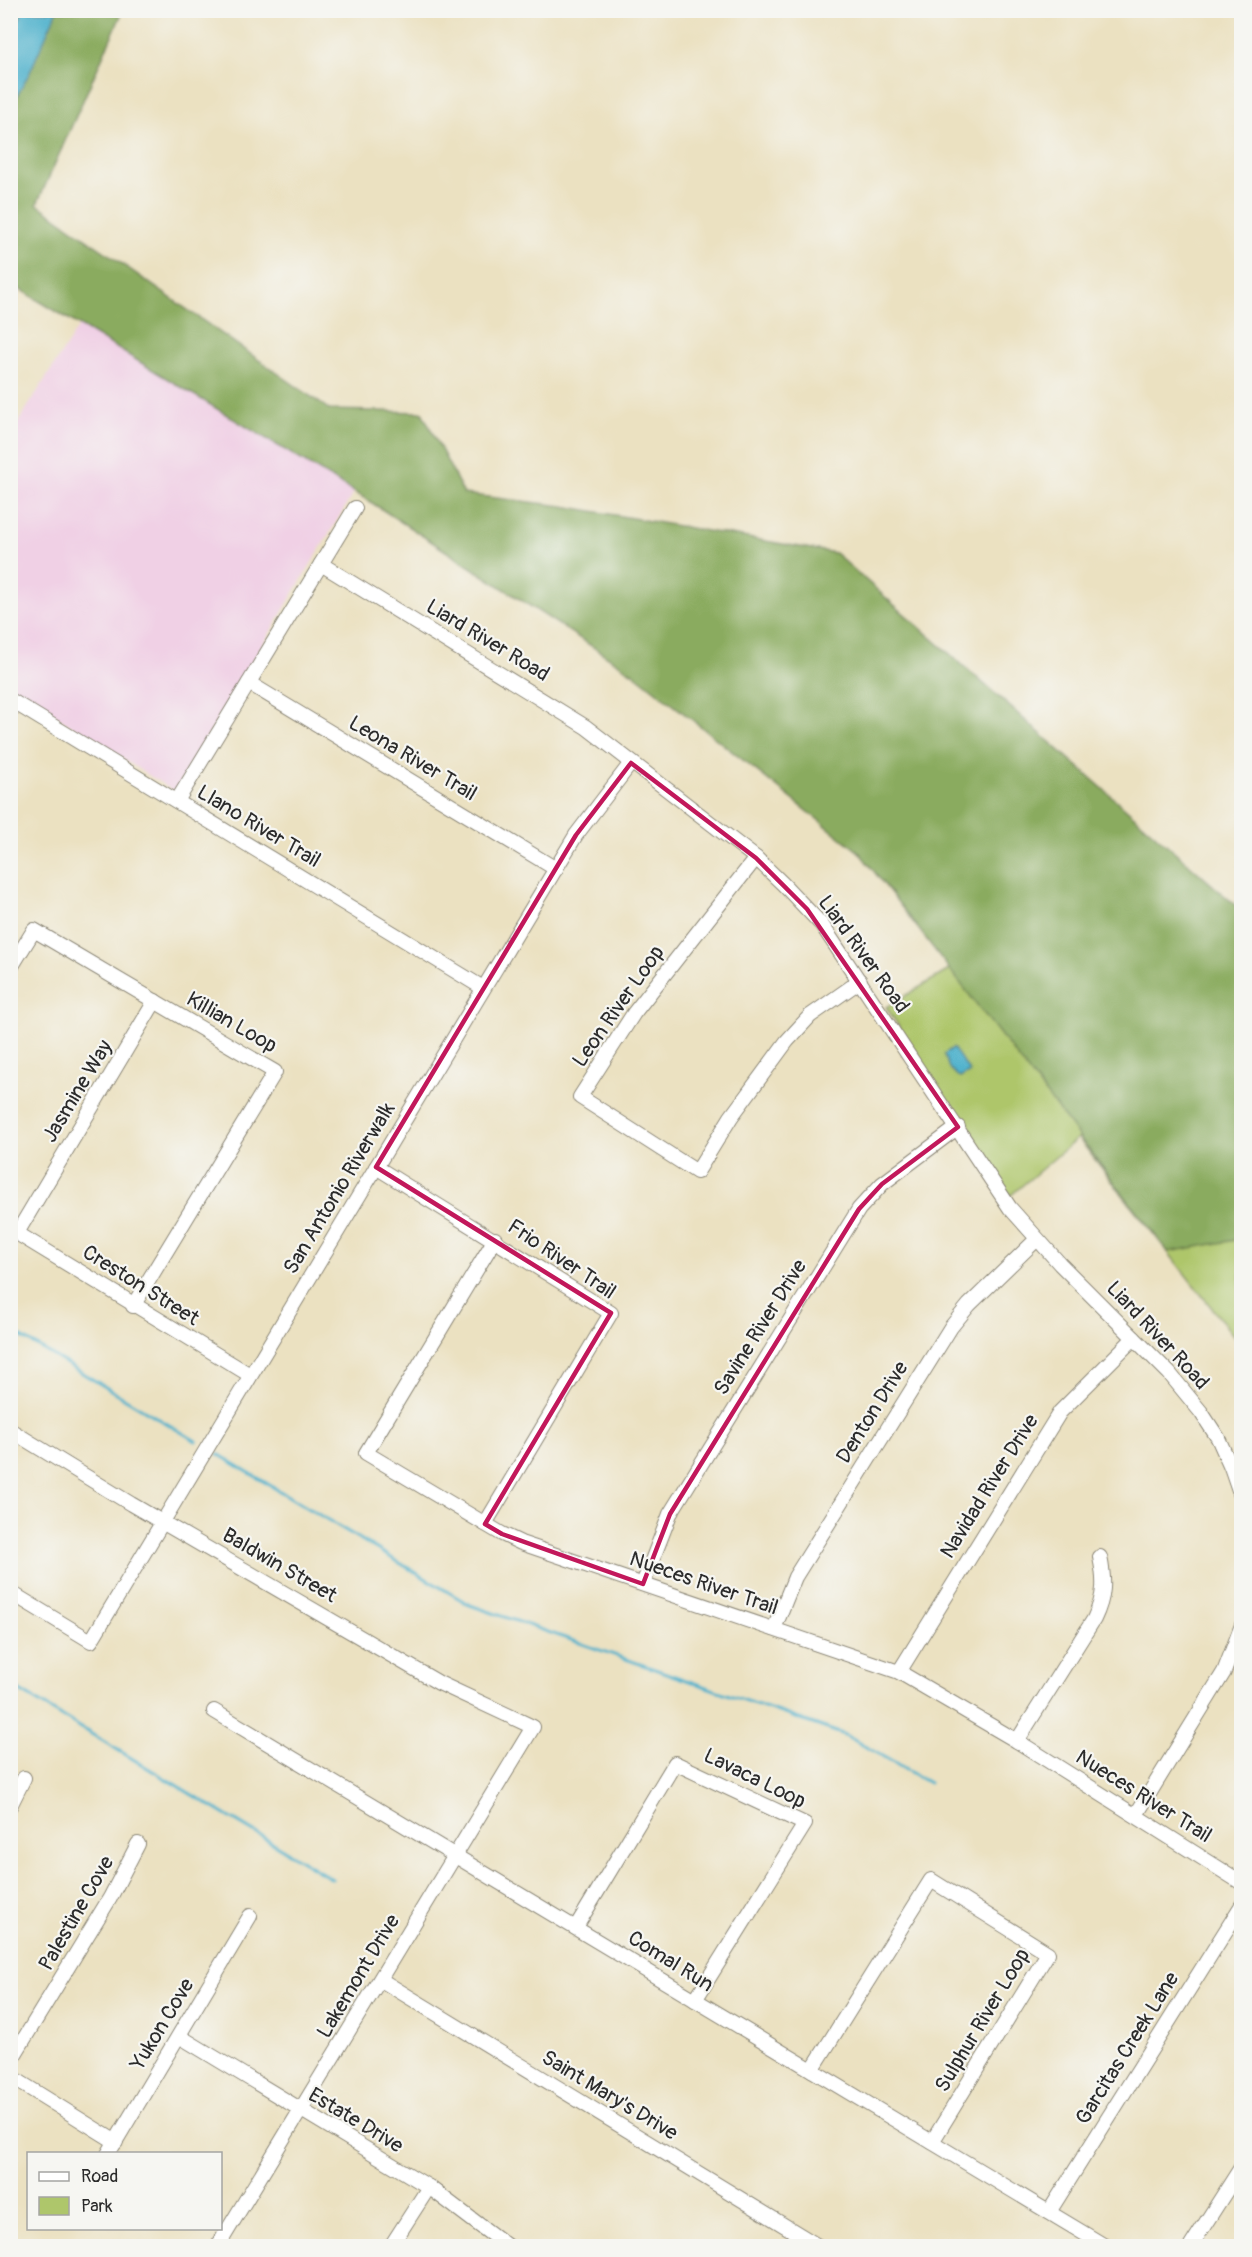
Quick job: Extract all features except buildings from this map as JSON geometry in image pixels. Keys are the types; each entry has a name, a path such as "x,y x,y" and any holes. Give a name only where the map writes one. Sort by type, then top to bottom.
{"street":[{"path":"177,801 355,508"},
{"name":"Liard River Road","path":"321,564 542,697 586,727 756,858 822,925 958,1127 995,1187 1037,1239 1169,1373 1201,1412 1218,1438 1242,1499"},
{"name":"Leona River Trail","path":"249,683 556,869"},
{"name":"Llano River Trail","path":"11,702 483,988"},
{"name":"San Antonio Riverwalk","path":"10,1592 92,1641 584,823 631,763"},
{"name":"Leon River Loop","path":"756,858 634,1013 580,1097 697,1172 731,1117 787,1041 810,1016 860,981"},
{"name":"Killian Loop","path":"10,969 34,930 275,1071 133,1306"},
{"name":"Jasmine Way","path":"14,1231 154,1001"},
{"name":"Savine River Drive","path":"643,1584 670,1514 859,1209 882,1184 958,1127"},
{"name":"Frio River Trail","path":"376,1167 611,1313 485,1524"},
{"name":"Creston Street","path":"14,1231 133,1306 250,1375"},
{"name":"Nueces River Trail","path":"495,1239 366,1453 521,1543 899,1672 1017,1741 1242,1882"},
{"name":"Denton Drive","path":"774,1629 795,1577 951,1327 969,1305 1037,1239"},
{"name":"Navidad River Drive","path":"899,1672 1060,1412 1134,1338"},
{"name":"Baldwin Street","path":"10,1430 162,1523 439,1683 533,1727"},
{"path":"1017,1741 1094,1619 1103,1599 1105,1582 1100,1557"},
{"path":"1136,1815 1224,1672 1242,1625"},
{"name":"Comal Run","path":"214,1711 1105,2247"},
{"name":"Lakemont Drive","path":"218,2247 533,1727"},
{"name":"Lavaca Loop","path":"576,1927 675,1763 805,1824 695,2000"},
{"path":"10,1806 24,1778"},
{"name":"Palestine Cove","path":"10,2062 110,1898 138,1844"},
{"name":"Sulphur River Loop","path":"812,2070 931,1880 1048,1953 932,2142"},
{"name":"Garcitas Creek Lane","path":"1049,2212 1242,1905"},
{"name":"Yukon Cove","path":"112,2148 250,1916"},
{"name":"Saint Mary's Drive","path":"381,1980 818,2247"},
{"name":"Estate Drive","path":"180,2036 301,2112 429,2187 507,2247"},
{"path":"10,2076 112,2148"},
{"path":"1191,2247 1242,2166"},
{"path":"391,2247 429,2187"}],"highlighted area":[{"path":"631,763 756,858 807,909 958,1127 882,1184 859,1209 670,1514 643,1584 502,1534 485,1524 611,1313 376,1167 576,835"}],"shaded area":[{"path":"80,324 354,492 175,792 11,688 10,435"}],"green space":[{"path":"11,11 123,11 37,204 330,410 422,412 464,494 563,506 835,553 1241,910 1241,1239 1168,1252 859,852 633,673 369,501 11,284"},
{"path":"1103,915 1241,998 1241,1345 1078,1138 1010,1196 886,1007 949,970"}],"water":[{"path":"23,11 57,11 30,72 11,107 11,38"},
{"path":"953,1048 970,1072 960,1078 949,1068 944,1054"}],"waterway":[{"path":"10,1330 196,1441"},
{"path":"218,1454 470,1605 845,1735 929,1783"},
{"path":"10,1685 332,1879"}]}
